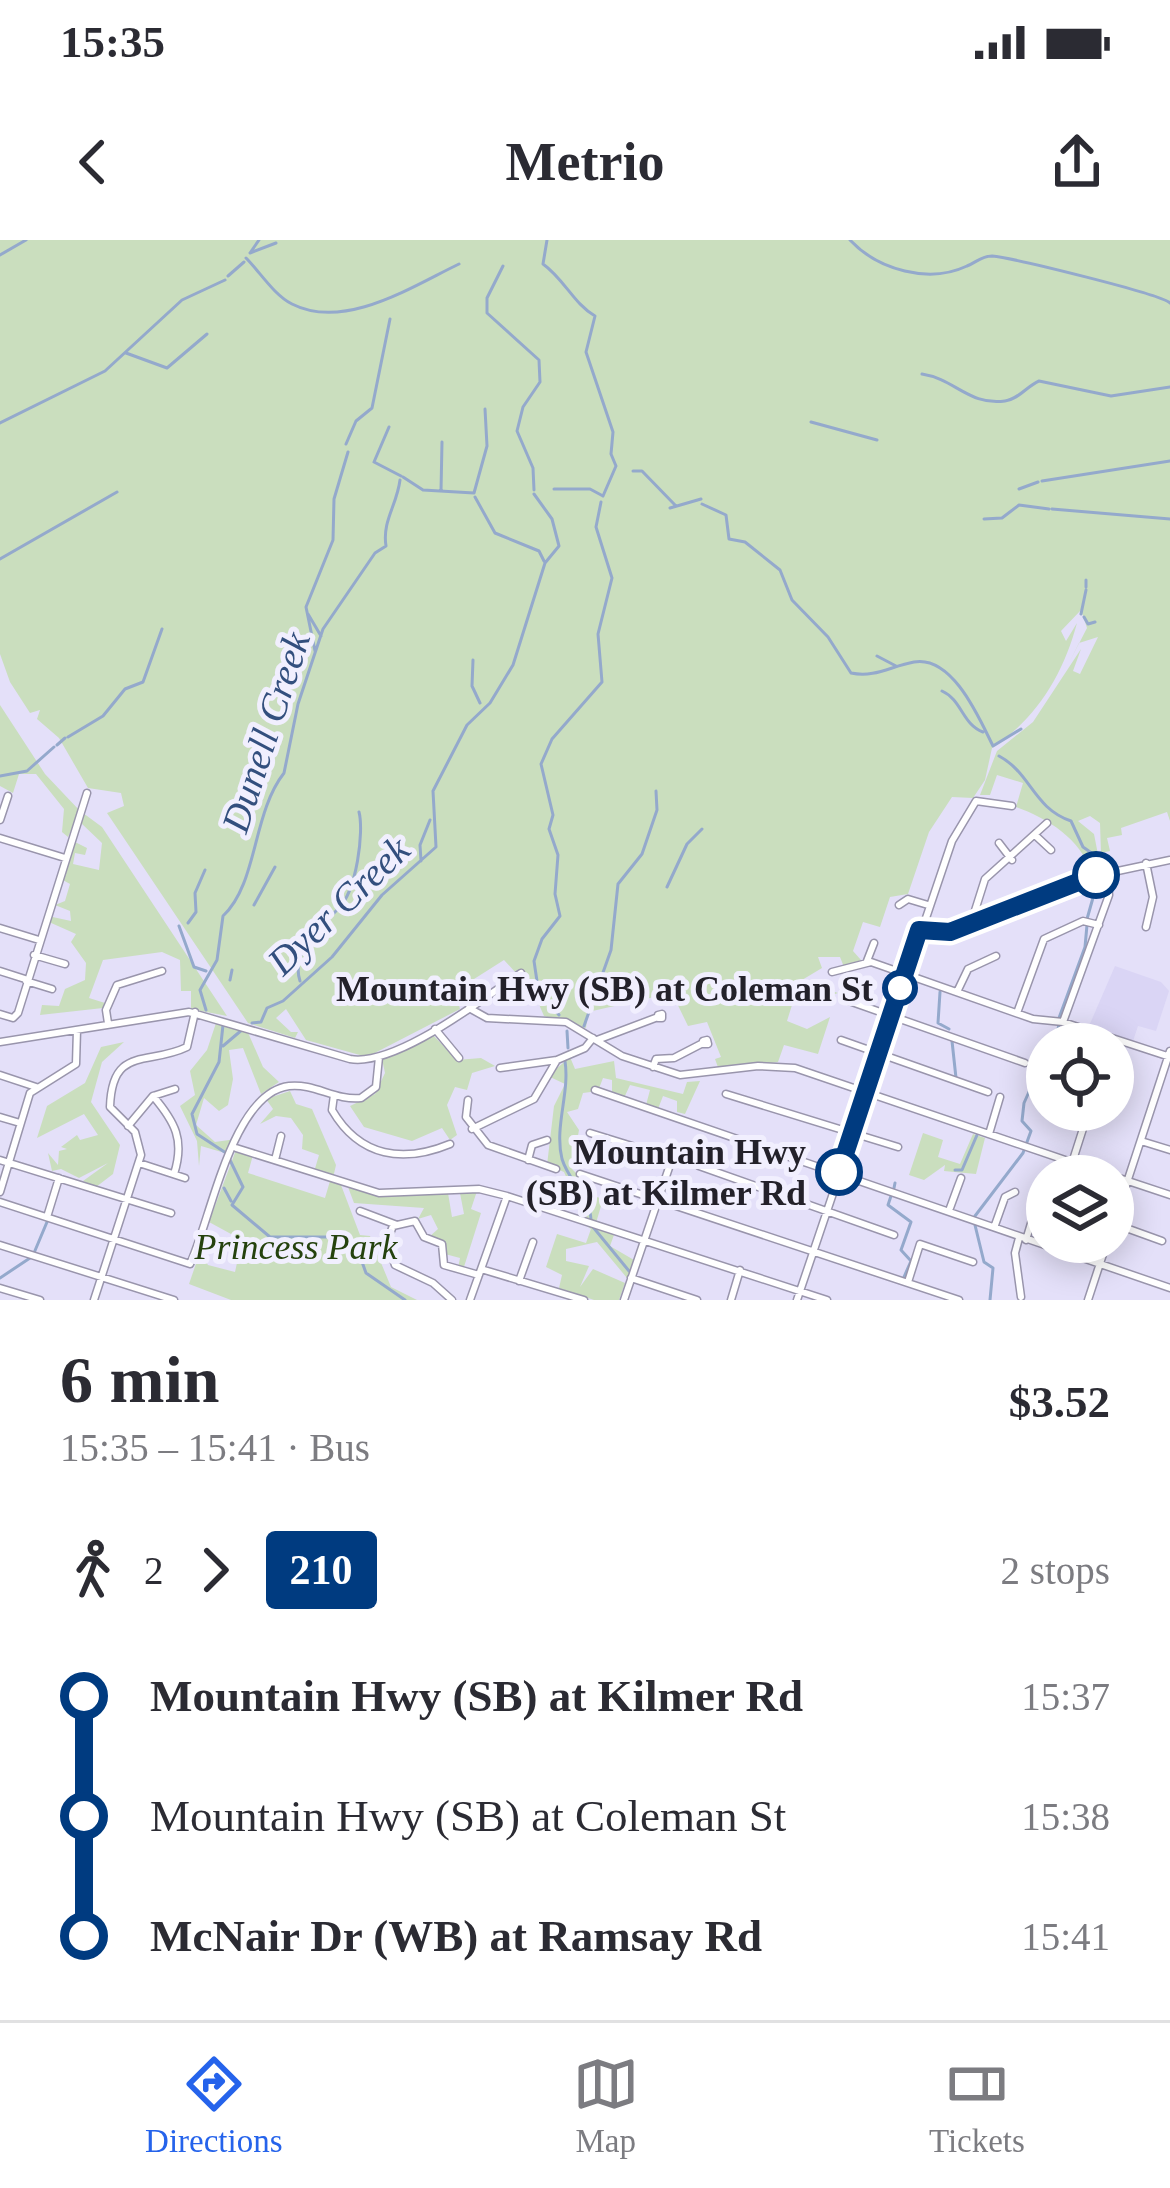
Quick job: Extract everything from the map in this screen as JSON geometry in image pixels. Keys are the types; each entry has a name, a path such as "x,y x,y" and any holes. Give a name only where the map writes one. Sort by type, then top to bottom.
{"street":[{"path":"0,1014 15,1017 87,793"},
{"path":"0,820 8,796"},
{"path":"799,1295 928,905 973,803 988,799 1012,806"},
{"path":"973,922 982,883 1048,824"},
{"path":"1036,836 1051,850"},
{"path":"0,838 65,859"},
{"path":"999,843 1012,860"},
{"path":"919,930 941,934 1107,872 1170,860"},
{"path":"1146,863 1153,902 1146,927"},
{"path":"832,972 867,962 1017,1013 1063,1022 1110,892 1107,872"},
{"path":"899,905 908,899 928,905"},
{"path":"1017,1013 1044,939 1083,921 1099,925"},
{"path":"0,928 39,940"},
{"path":"867,962 874,943"},
{"path":"34,955 65,964"},
{"path":"957,992 966,971 995,956"},
{"path":"0,971 52,989"},
{"path":"108,1023 110,998 124,977 163,971"},
{"path":"0,1044 195,1012 350,1059 379,1057 435,1029 521,973"},
{"path":"849,1001 1025,1063"},
{"path":"469,1008 487,1018 561,1021 653,1067 694,1077 778,1066 1049,1155"},
{"path":"94,1300 139,1163 140,1140 110,1107 120,1067 188,1047 195,1012"},
{"path":"500,1068 557,1060 608,1031 658,1017"},
{"path":"0,1192 5,1162 36,1087 76,1064 75,1029"},
{"path":"435,1029 459,1058"},
{"path":"841,1040 988,1092"},
{"path":"653,1067 656,1059 674,1058 703,1043"},
{"path":"1134,1046 1170,1055 1134,1161"},
{"path":"0,1202 190,1264 226,1158 236,1148 250,1109 272,1091 301,1086 351,1100 370,1094 381,1072 379,1057"},
{"path":"472,1129 534,1099 557,1060"},
{"path":"0,1075 36,1087"},
{"path":"127,1126 153,1096 175,1089"},
{"path":"595,1090 1170,1288"},
{"path":"726,1094 898,1147"},
{"path":"334,1095 332,1110 358,1142 415,1157 450,1144"},
{"path":"153,1096 173,1122 180,1143 174,1174"},
{"path":"989,1134 1000,1096"},
{"path":"1155,1099 1170,1104"},
{"path":"468,1100 465,1112 472,1129 488,1145 556,1169"},
{"path":"0,1118 21,1124"},
{"path":"590,1133 673,1154 624,1300"},
{"path":"275,1160 281,1136"},
{"path":"528,1160 532,1145 547,1140"},
{"path":"1141,1141 1170,1150"},
{"path":"236,1148 379,1193 479,1190 507,1196 740,1270 799,1295 827,1300"},
{"path":"5,1162 171,1213"},
{"path":"139,1163 185,1178"},
{"path":"699,1166 894,1235"},
{"path":"580,1174 959,1300"},
{"path":"47,1217 59,1178"},
{"path":"950,1209 961,1178"},
{"path":"1134,1183 1170,1196"},
{"path":"994,1226 1005,1197 1016,1192"},
{"path":"470,1300 507,1196"},
{"path":"360,1210 397,1225 415,1221 424,1237 442,1244 444,1265 580,1299"},
{"path":"397,1225 387,1241 399,1269 422,1277 452,1300"},
{"path":"1021,1297 1015,1253 1026,1231"},
{"path":"1134,1231 1162,1241"},
{"path":"519,1281 533,1242"},
{"path":"908,1282 920,1244 973,1262"},
{"path":"0,1245 174,1300"},
{"path":"1088,1300 1100,1264"},
{"path":"731,1300 740,1270"},
{"path":"631,1278 697,1300"},
{"path":"0,1288 40,1300"}],"shaded area":[{"path":"1115,966 1161,982 1169,991 1156,1031 1138,1026 1134,1038 1134,1023 1090,1023"}],"green space":[{"path":"0,240 1170,240 1170,821 1167,812 1121,828 1122,835 1107,838 1110,851 1101,853 1100,823 1090,816 1078,821 1094,834 1101,870 1091,872 1079,849 1061,831 1016,807 1023,783 997,775 990,795 980,795 997,751 1033,722 1081,649 1073,671 1080,674 1098,637 1079,643 1087,628 1081,610 1061,631 1066,641 1077,623 1046,694 992,748 985,780 973,798 952,797 929,832 908,894 890,897 880,927 863,922 853,951 861,960 844,967 840,957 818,957 822,968 802,980 838,993 826,997 814,993 792,1005 787,1021 807,1029 830,1017 818,1054 784,1045 778,1062 719,1070 715,1059 721,1057 707,1022 688,1026 672,993 588,1012 586,1028 544,1016 525,972 516,973 504,960 463,986 469,1000 458,1001 460,1009 367,1057 306,1040 286,1009 276,1018 291,1032 298,1032 295,1038 248,1023 107,813 124,806 121,793 88,788 59,738 37,719 40,710 30,713 10,682 0,654"},
{"path":"0,705 45,774 80,811 68,837 62,832 64,809 36,774 19,774 13,793 0,786"},
{"path":"83,813 102,827 227,1016 191,1009 191,991 181,991 180,960 162,952 103,960 89,998 105,1003 103,1008 40,1015 42,1005 59,1006 65,989 85,980 86,963 71,942 76,934 49,922 48,916 71,921 70,911 55,905 65,901 70,884 61,879 73,841 87,848 85,855 75,853 73,864 99,870 102,843 81,823"},
{"path":"217,1020 246,1028 263,1067 279,1082 261,1094 243,1048 229,1050 233,1079 228,1105 219,1111 204,1098 196,1125 215,1142 236,1139 225,1153 201,1146 199,1166 197,1141 180,1106 195,1095 190,1071 207,1050"},
{"path":"433,1035 457,1060 481,1058 495,1066 472,1073 467,1090 455,1087 447,1105 457,1135 450,1140 442,1128 412,1141 364,1127 350,1106 375,1094 385,1073 382,1059"},
{"path":"124,1042 102,1062 91,1102 120,1145 113,1174 96,1187 83,1181 108,1163 79,1178 61,1169 52,1171 48,1153 58,1165 59,1151 67,1149 61,1147 77,1135 80,1140 98,1135 84,1114 37,1138 47,1106 85,1083 101,1047"},
{"path":"570,1057 575,1069 614,1061 616,1078 683,1094 687,1082 700,1081 685,1114 677,1112 677,1101 663,1096 658,1109 646,1105 650,1090 630,1085 624,1098 612,1095 612,1080 603,1078 598,1091 583,1093 578,1109 567,1112 579,1130 572,1169 584,1181 582,1192 603,1199 596,1223 587,1220 581,1197 577,1203 563,1198 568,1181 564,1172 547,1165 554,1106 565,1084 548,1076"},
{"path":"290,1091 296,1104 312,1109 336,1165 333,1178 314,1172 319,1155 302,1149 303,1135 291,1118 276,1116 260,1124 273,1109 266,1099"},
{"path":"923,1133 943,1140 938,1157 960,1164 973,1134 985,1138 976,1174 944,1171 945,1165 924,1180 909,1175"},
{"name":"Princess Park","path":"236,1150 253,1155 248,1173 325,1198 330,1181 341,1185 360,1235 370,1236 391,1287 417,1300 231,1300 189,1284 200,1252 208,1265 235,1272 242,1240 209,1222"},
{"path":"348,1187 382,1196 448,1193 452,1217 464,1214 460,1193 477,1191 471,1209 481,1213 463,1270 458,1268 460,1258 445,1254 445,1241 429,1237 438,1229 431,1215 418,1219 424,1208 354,1203"},
{"path":"581,1222 615,1232 610,1246 634,1260 627,1278 597,1242 566,1249 566,1261 589,1266 580,1287 593,1269 625,1283 619,1300 594,1300 559,1288 562,1275 546,1267 557,1234 586,1243 591,1229"}],"waterway":[{"path":"0,255 26,240"},
{"path":"250,253 259,240"},
{"path":"547,240 543,264 595,316 586,352 613,432 611,454 616,466 603,496"},
{"path":"850,240 875,259 905,271 937,274 992,256 1170,303"},
{"path":"250,253 276,243"},
{"path":"246,258 285,300 313,311 334,312 378,302 459,264"},
{"path":"228,276 244,262"},
{"path":"503,266 487,298 487,313 539,360 540,382 523,407 517,431 533,468 534,490"},
{"path":"0,423 105,371 182,300 225,280"},
{"path":"346,444 356,421 372,408 390,319"},
{"path":"126,353 167,368 207,334"},
{"path":"922,374 992,401 1010,400 1039,381 1111,396 1170,387"},
{"path":"403,477 423,490 474,493 487,446 485,409"},
{"path":"811,422 877,440"},
{"path":"389,427 374,462 401,476"},
{"path":"441,491 442,442"},
{"path":"315,651 306,607 333,540 334,499 348,452"},
{"path":"1042,481 1170,461"},
{"path":"633,471 642,471 675,505"},
{"name":"Dunell Creek","path":"206,1010 200,990 217,960 223,916 243,886 266,808 284,773 298,704 323,629 375,553 386,546 400,480"},
{"path":"1019,489 1038,482"},
{"path":"554,489 590,489 603,496"},
{"path":"0,559 117,492"},
{"name":"Dyer Creek","path":"252,1023 261,1022 267,1008 283,1001 332,957 382,895 436,847 433,791 467,725 490,703 513,665 545,563 559,546 552,519 534,494"},
{"path":"475,497 495,533 539,551 544,561"},
{"path":"670,508 701,499"},
{"path":"559,1015 538,988 534,961 542,939 560,916 555,894 558,855 549,829 553,815 541,764 552,739 602,682 598,634 612,578 596,527 601,502"},
{"path":"702,504 726,515 729,539 745,542 780,570 792,600 828,637 851,673 875,673 914,662 941,669 963,692 993,746"},
{"path":"984,519 1002,518 1019,505 1049,509"},
{"path":"1052,509 1170,519"},
{"path":"1086,580 1086,587"},
{"path":"1081,614 1086,590"},
{"path":"308,614 321,636"},
{"path":"1084,617 1088,624 1095,622"},
{"path":"68,737 103,716 125,689 143,682 162,629"},
{"path":"877,656 896,666"},
{"path":"473,660 472,686 480,703"},
{"path":"942,691 983,732"},
{"path":"993,746 1021,729"},
{"path":"57,745 65,738"},
{"path":"0,776 27,771 54,747"},
{"path":"999,756 1048,808 1071,821 1083,847 1093,854 1096,871"},
{"path":"584,1026 611,950 618,884 642,854 657,810 656,791"},
{"path":"300,981 304,949 350,889 360,846 359,812"},
{"path":"421,861 420,845 430,820"},
{"path":"667,887 687,844 702,829"},
{"path":"254,905 275,867"},
{"path":"188,923 196,912 195,893 205,870"},
{"path":"1087,919 1098,880"},
{"path":"1059,1018 1085,947 1087,925"},
{"path":"179,926 194,967 206,971"},
{"path":"230,980 232,970"},
{"path":"940,992 938,1023 949,1029"},
{"path":"223,1025 219,1062 192,1114 197,1134 226,1153"},
{"path":"223,1046 243,1029"},
{"path":"567,1031 568,1048"},
{"path":"952,1041 956,1078"},
{"path":"565,1061 562,1159 591,1220"},
{"path":"1026,1099 1022,1121 1026,1125"},
{"path":"975,1216 1023,1153 1031,1131"},
{"path":"955,1170 962,1170 977,1135"},
{"path":"229,1158 243,1187 232,1205 270,1237 329,1237 356,1245 366,1273 405,1300"},
{"path":"894,1188 895,1183"},
{"path":"224,1188 231,1201"},
{"path":"892,1193 888,1205 911,1222 901,1250 911,1261 904,1277"},
{"path":"974,1221 984,1262 993,1268 990,1300"},
{"path":"34,1253 47,1222"},
{"path":"593,1227 629,1271"},
{"path":"0,1278 30,1258"}],"bus line":[{"name":"210","path":"839,1172 919,930 950,932 1096,875"}],"place":[{"name":"Mountain Hwy (SB) at Coleman St","path":"900,988"},
{"name":"Mountain Hwy (SB) at Kilmer Rd","path":"839,1172"}]}
